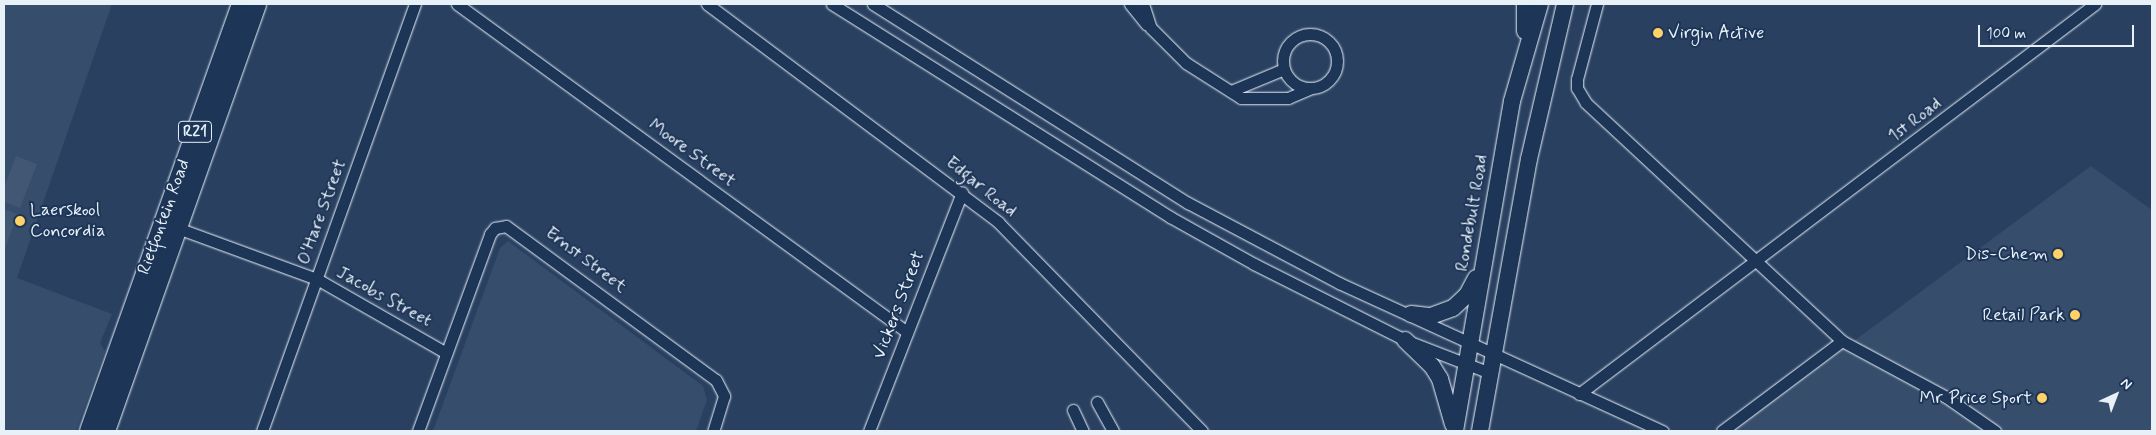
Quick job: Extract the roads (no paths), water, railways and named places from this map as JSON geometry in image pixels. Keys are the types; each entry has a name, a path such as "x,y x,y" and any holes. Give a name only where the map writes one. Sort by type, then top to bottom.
{"main road":[{"name":"Rietfontein Road","path":"194,158 241,4"},
{"name":"Rietfontein Road","path":"89,431 170,225 194,158 257,4"},
{"path":"1524,56 1525,4"},
{"name":"Rondebult Road","path":"1455,431 1472,343 1482,264 1512,102 1540,4"},
{"path":"1480,431 1529,159 1565,4"},
{"name":"Rietfontein Road","path":"106,431 170,225"},
{"path":"1411,314 1432,316 1453,308 1468,296 1482,264"},
{"path":"1405,340 1432,366 1440,379 1455,431"}],"street":[{"name":"O'Hare Street","path":"262,431 415,4"},
{"name":"Moore Street","path":"457,4 907,332"},
{"name":"Edgar Road","path":"707,4 962,192 1029,251 1202,431"},
{"path":"832,4 1132,195 1254,264 1405,340 1490,374"},
{"path":"873,4 1188,203 1339,283 1411,314 1579,394 1663,431"},
{"path":"1130,4 1186,62 1241,98 1288,98 1327,83 1336,69 1336,53 1326,40 1310,34 1295,40 1285,52 1284,69 1292,81 1311,88"},
{"path":"1143,4 1150,26"},
{"path":"1150,4 1150,26"},
{"path":"1597,4 1577,79 1580,95 1842,341 1946,397 1995,431"},
{"name":"1st Road","path":"1579,394 1754,260 1983,91 2095,4"},
{"path":"1231,92 1284,69"},
{"name":"Vickers Street","path":"869,431 962,192"},
{"name":"Jacobs Street","path":"170,225 316,279 446,353"},
{"name":"Ernst Street","path":"446,353 490,234 499,227 510,226 716,380 724,396 714,431"},
{"path":"1722,431 1842,341"},
{"path":"418,431 446,353"},
{"path":"1097,402 1113,431"},
{"path":"1073,410 1083,431"}],"place":[{"name":"Virgin Active","path":"1658,33"},
{"name":"Laerskool Concordia","path":"20,221"},
{"name":"Dis-Chem","path":"2058,254"},
{"name":"Retail Park","path":"2075,315"},
{"name":"Mr Price Sport","path":"2042,398"}]}
